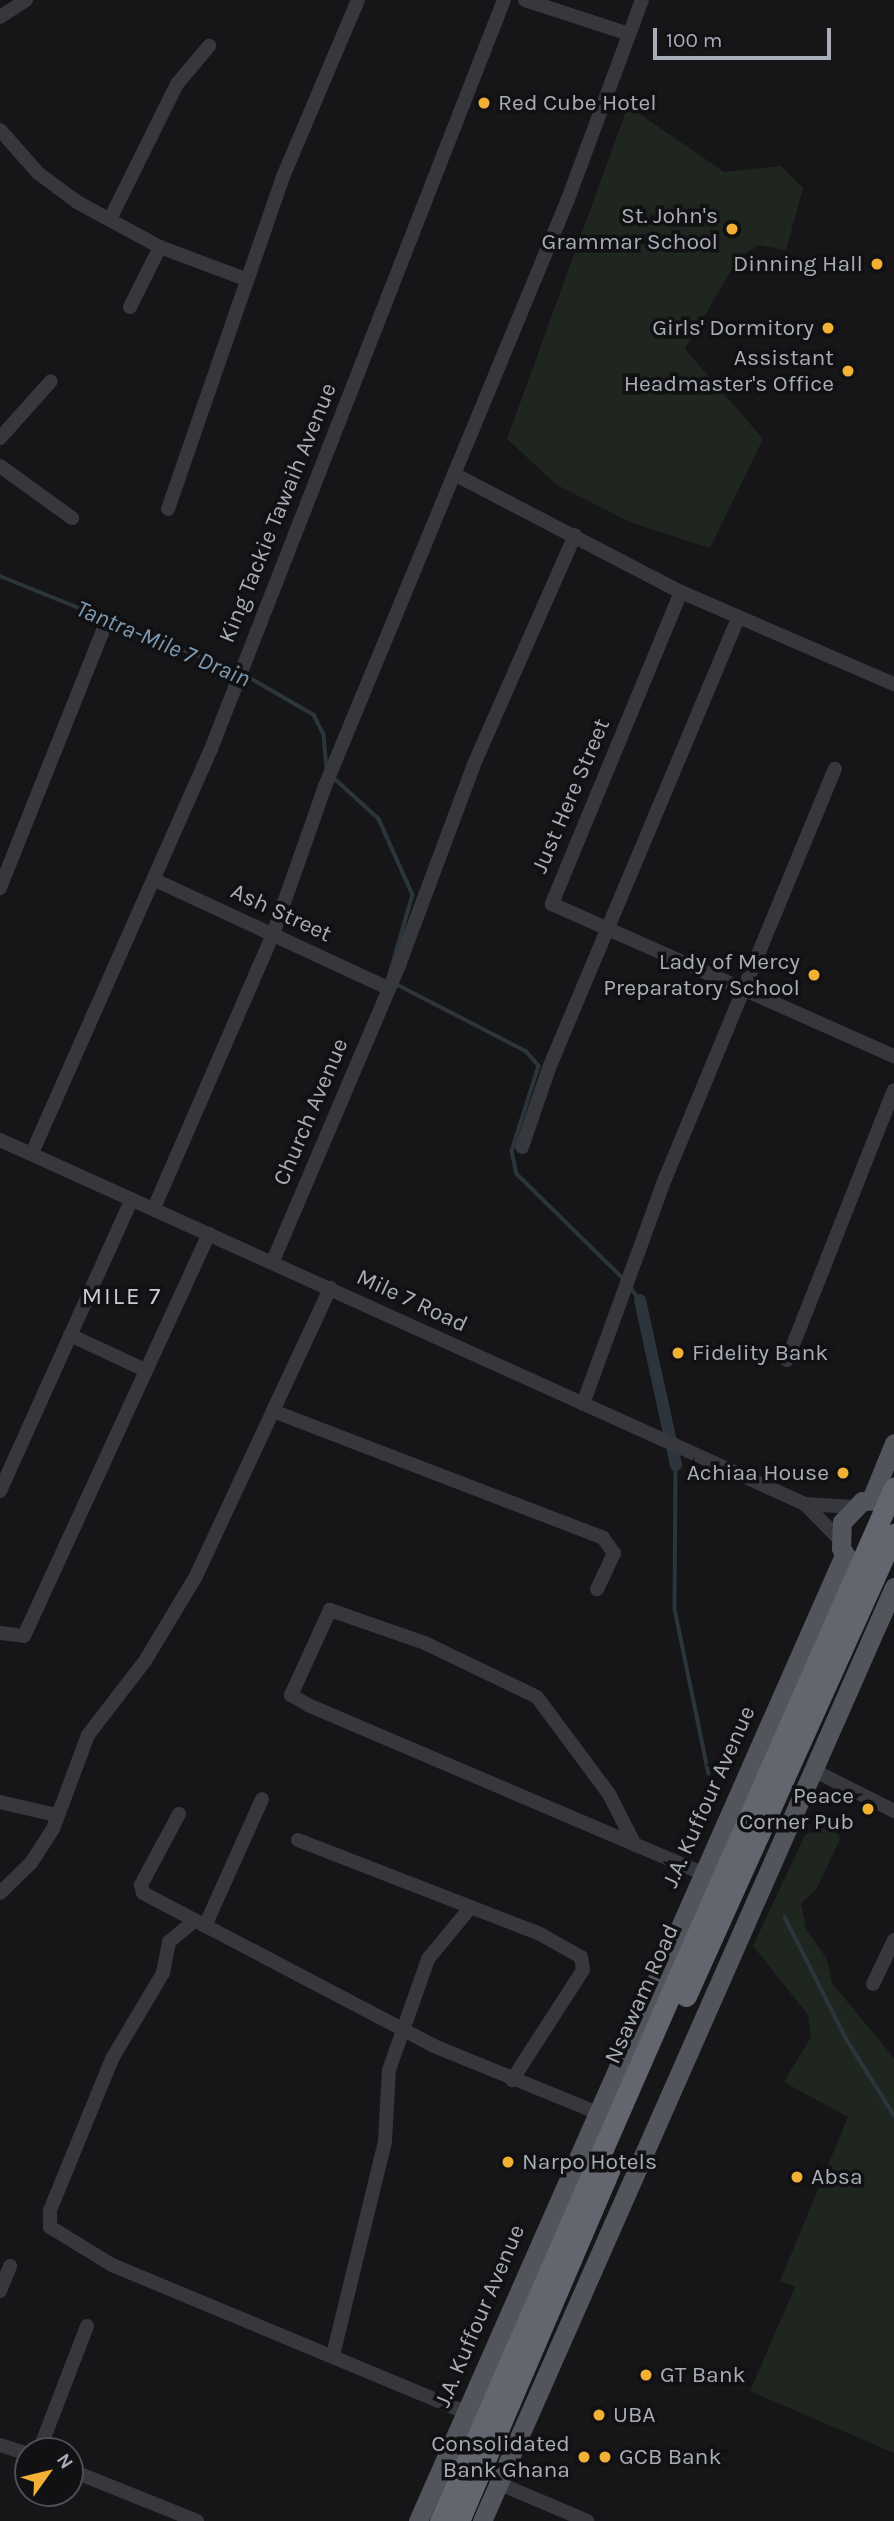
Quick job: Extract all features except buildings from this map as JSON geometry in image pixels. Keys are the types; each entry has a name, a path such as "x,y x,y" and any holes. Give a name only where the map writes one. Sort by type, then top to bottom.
{"highway":[{"name":"Nsawam Road","path":"459,2521 679,1992 894,1488"},
{"name":"Nsawam Road","path":"440,2521 679,1992 894,1534"}],"main road":[{"path":"872,1497 894,1443"},
{"path":"853,1507 872,1497 894,1500"},
{"name":"J.A. Kuffour Avenue","path":"418,2521 842,1548 853,1507"},
{"path":"842,1548 859,1572 894,1574"},
{"path":"482,2521 813,1770 887,1621 894,1587"}],"street":[{"path":"0,17 26,0"},
{"path":"167,509 245,279 358,0"},
{"name":"King Tackie Tawaih Avenue","path":"32,1153 155,880 237,682 504,0"},
{"path":"525,0 629,34"},
{"path":"154,1208 273,934 325,786 454,474 642,0"},
{"path":"110,219 177,83 209,46"},
{"path":"0,130 38,173 110,219 160,247 245,279"},
{"path":"130,307 160,247"},
{"path":"0,438 51,381"},
{"path":"0,466 72,518"},
{"path":"454,474 681,592 738,619 894,684"},
{"name":"Church Avenue","path":"273,1261 399,965 474,764 575,535"},
{"name":"Just Here Street","path":"681,592 552,900 606,930 894,1056"},
{"path":"522,1147 606,930 738,619"},
{"path":"0,888 105,626"},
{"path":"583,1405 622,1293 835,769"},
{"name":"Ash Street","path":"155,880 389,984"},
{"path":"787,1360 894,1090"},
{"name":"Mile 7 Road","path":"0,1140 273,1261 583,1405 805,1504"},
{"path":"0,1491 132,1199"},
{"path":"0,1633 24,1636 209,1234"},
{"path":"0,1893 31,1863 56,1815 88,1735 145,1661 196,1576 330,1288"},
{"path":"70,1335 145,1370"},
{"path":"273,1411 603,1538 614,1553 597,1589"},
{"path":"805,1504 853,1507"},
{"path":"805,1504 842,1548"},
{"path":"635,1845 608,1794 537,1697 412,1638 330,1610 291,1695 635,1845 701,1873"},
{"path":"813,1770 894,1811"},
{"path":"262,1799 200,1923 169,1942 163,1973 118,2047 50,2210 50,2227 112,2265 466,2412"},
{"path":"0,1802 56,1815"},
{"path":"178,1814 141,1890 405,2030 512,2080 598,2113"},
{"path":"298,1840 540,1934 584,1962 512,2080"},
{"path":"333,2355 385,2141 384,2090 428,1959 470,1908"},
{"path":"873,1984 894,1940"},
{"path":"0,2291 10,2266"},
{"path":"44,2437 87,2326"},
{"path":"84,2476 197,2521"},
{"path":"498,2483 587,2521"}],"shaded area":[{"path":"628,106 724,172 781,166 803,188 786,250 758,245 738,259 685,349 763,439 710,548 632,523 557,485 507,439"},
{"path":"820,1828 836,1830 840,1839 816,1890 801,1903 806,1929 827,1959 832,1983 894,2058 894,2453 750,2391 795,2287 780,2281 848,2117 784,2082 811,2037 808,2015 753,1946 805,1835"}],"waterway":[{"name":"Tantra-Mile 7 Drain","path":"0,576 238,672"},
{"name":"Tantra-Mile 7 Drain","path":"245,675 314,715 324,735 327,768"},
{"name":"Tantra-Mile 7 Drain","path":"333,777 379,819 413,895 390,974"},
{"name":"Tantra-Mile 7 Drain","path":"396,984 526,1051 539,1066 512,1151 517,1174 624,1279"},
{"name":"Tantra-Mile 7 Drain","path":"631,1288 640,1300"},
{"path":"640,1300 676,1465"},
{"path":"676,1465 675,1609 709,1774"},
{"path":"785,1917 847,2040 894,2115"}],"place":[{"name":"Red Cube Hotel","path":"484,103"},
{"name":"St. John's Grammar School","path":"732,229"},
{"name":"Dinning Hall","path":"877,264"},
{"name":"Girls' Dormitory","path":"828,328"},
{"name":"Assistant Headmaster's Office","path":"848,371"},
{"name":"Lady of Mercy Preparatory School","path":"814,975"},
{"name":"Fidelity Bank","path":"678,1353"},
{"name":"Achiaa House","path":"843,1473"},
{"name":"Peace Corner Pub","path":"868,1809"},
{"name":"Narpo Hotels","path":"508,2162"},
{"name":"Absa","path":"797,2177"},
{"name":"GT Bank","path":"646,2375"},
{"name":"UBA","path":"599,2415"},
{"name":"Consolidated Bank Ghana","path":"584,2457"},
{"name":"GCB Bank","path":"605,2457"}],"district":[{"name":"MILE 7","path":"122,1297"}]}
